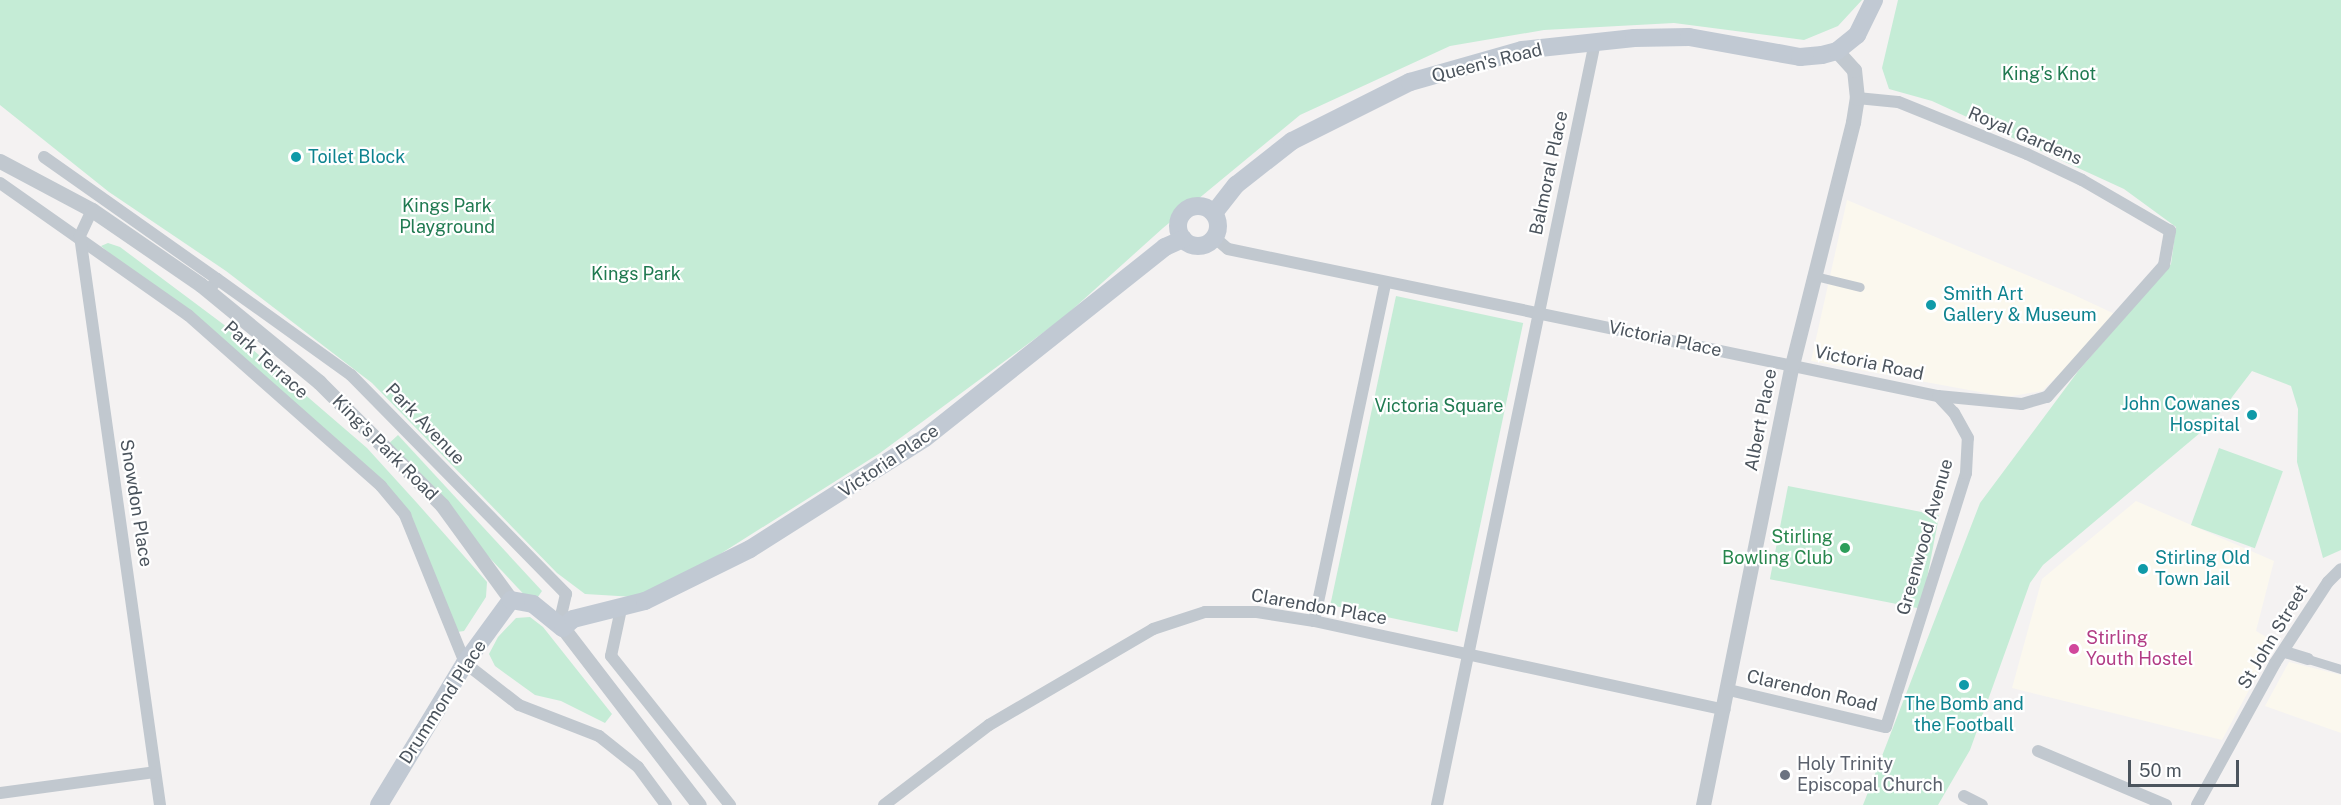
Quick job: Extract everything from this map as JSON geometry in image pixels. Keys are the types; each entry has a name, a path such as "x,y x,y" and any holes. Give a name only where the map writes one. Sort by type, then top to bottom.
{"main road":[{"path":"1837,51 1857,35 1874,0"},
{"name":"Queen's Road","path":"1214,213 1236,185 1292,141 1364,102 1410,82 1522,50 1595,42 1689,38 1800,57 1837,51"},
{"path":"1197,206 1214,213 1218,225 1214,237 1199,246 1184,239 1178,228 1185,211 1197,206"},
{"name":"Victoria Place","path":"561,626 573,619 621,609 704,574 829,502 926,438 1165,247 1184,239"},
{"path":"511,600 533,604 561,626"},
{"name":"Drummond Place","path":"379,805 465,663 511,600"}],"street":[{"name":"Balmoral Place","path":"1537,312 1595,42"},
{"name":"Albert Place","path":"1703,805 1729,690 1792,365 1857,99 1854,70 1837,51"},
{"name":"Royal Gardens","path":"1857,99 1898,102 2027,154 2082,180 2170,231 2164,265 2047,397 2022,404 1938,396"},
{"name":"Park Avenue","path":"44,157 213,285 351,375 566,594 561,626"},
{"name":"King's Park Road","path":"0,161 92,210 213,285 318,382 434,497 511,600"},
{"name":"Park Terrace","path":"0,183 80,236 188,315 381,486 405,515 465,663"},
{"path":"80,236 92,210"},
{"name":"Snowdon Place","path":"80,236 160,805"},
{"path":"1214,237 1228,249 1385,284 1537,312 1437,805"},
{"path":"1815,276 1860,287"},
{"path":"1314,621 1385,284"},
{"name":"Victoria Place","path":"1537,312 1792,365"},
{"name":"Victoria Road","path":"1792,365 1938,396"},
{"name":"Greenwood Avenue","path":"1886,727 1966,473 1968,438 1954,413 1938,396"},
{"name":"St John Street","path":"2197,805 2275,663 2285,652 2328,582 2341,569"},
{"path":"621,609 611,656 730,805"},
{"name":"Clarendon Place","path":"884,805 989,725 1153,629 1205,612 1257,612 1314,621 1724,710"},
{"path":"561,626 699,805"},
{"path":"2285,652 2341,669"},
{"path":"465,663 519,705 599,736 638,767 666,805"},
{"name":"Clarendon Road","path":"1729,690 1886,727"},
{"path":"2037,751 2166,805"},
{"path":"0,794 155,772"},
{"path":"1964,796 1982,805"}],"shaded area":[{"path":"1847,200 2119,316 2042,391 2007,397 1811,361"},
{"path":"2136,501 2274,561 2256,631 2275,642 2222,740 2012,688 2042,579"},
{"path":"2289,662 2341,675 2341,733 2265,706"}],"green space":[{"name":"Kings Park","path":"0,0 1862,0 1838,26 1804,40 1674,23 1544,30 1450,46 1300,115 1163,228 1063,318 880,453 695,570 635,597 585,594 557,573 372,383 226,271 109,192 0,105"},
{"name":"King's Knot","path":"1898,0 2341,0 2341,550 2323,558 2297,462 2298,409 2291,386 2252,371 2213,422 2043,565 2030,583 1970,750 1938,805 1863,805 1980,503 2079,370 2171,264 2176,227 2124,189 1932,101 1889,89 1882,68"},
{"path":"108,243 120,247 223,324 367,448 487,582 486,597 464,631 457,632 409,513 101,246"},
{"name":"Victoria Square","path":"1396,296 1523,323 1457,632 1330,605"},
{"path":"398,435 542,591 533,604 385,447"},
{"path":"2219,448 2283,471 2255,548 2191,525"},
{"path":"1788,486 1939,515 1921,609 1770,579"},
{"path":"530,617 543,627 612,714 605,723 561,701 535,695 495,666 489,654 498,637 516,618"}],"place":[{"name":"Toilet Block","path":"296,157"},
{"name":"Smith Art Gallery & Museum","path":"1931,305"},
{"name":"John Cowanes Hospital","path":"2252,415"},
{"name":"Stirling Bowling Club","path":"1845,548"},
{"name":"Stirling Old Town Jail","path":"2143,569"},
{"name":"Stirling Youth Hostel","path":"2074,649"},
{"name":"The Bomb and the Football","path":"1964,685"},
{"name":"Holy Trinity Episcopal Church","path":"1785,775"}],"park label":[{"name":"Kings Park Playground","path":"447,217"}]}
